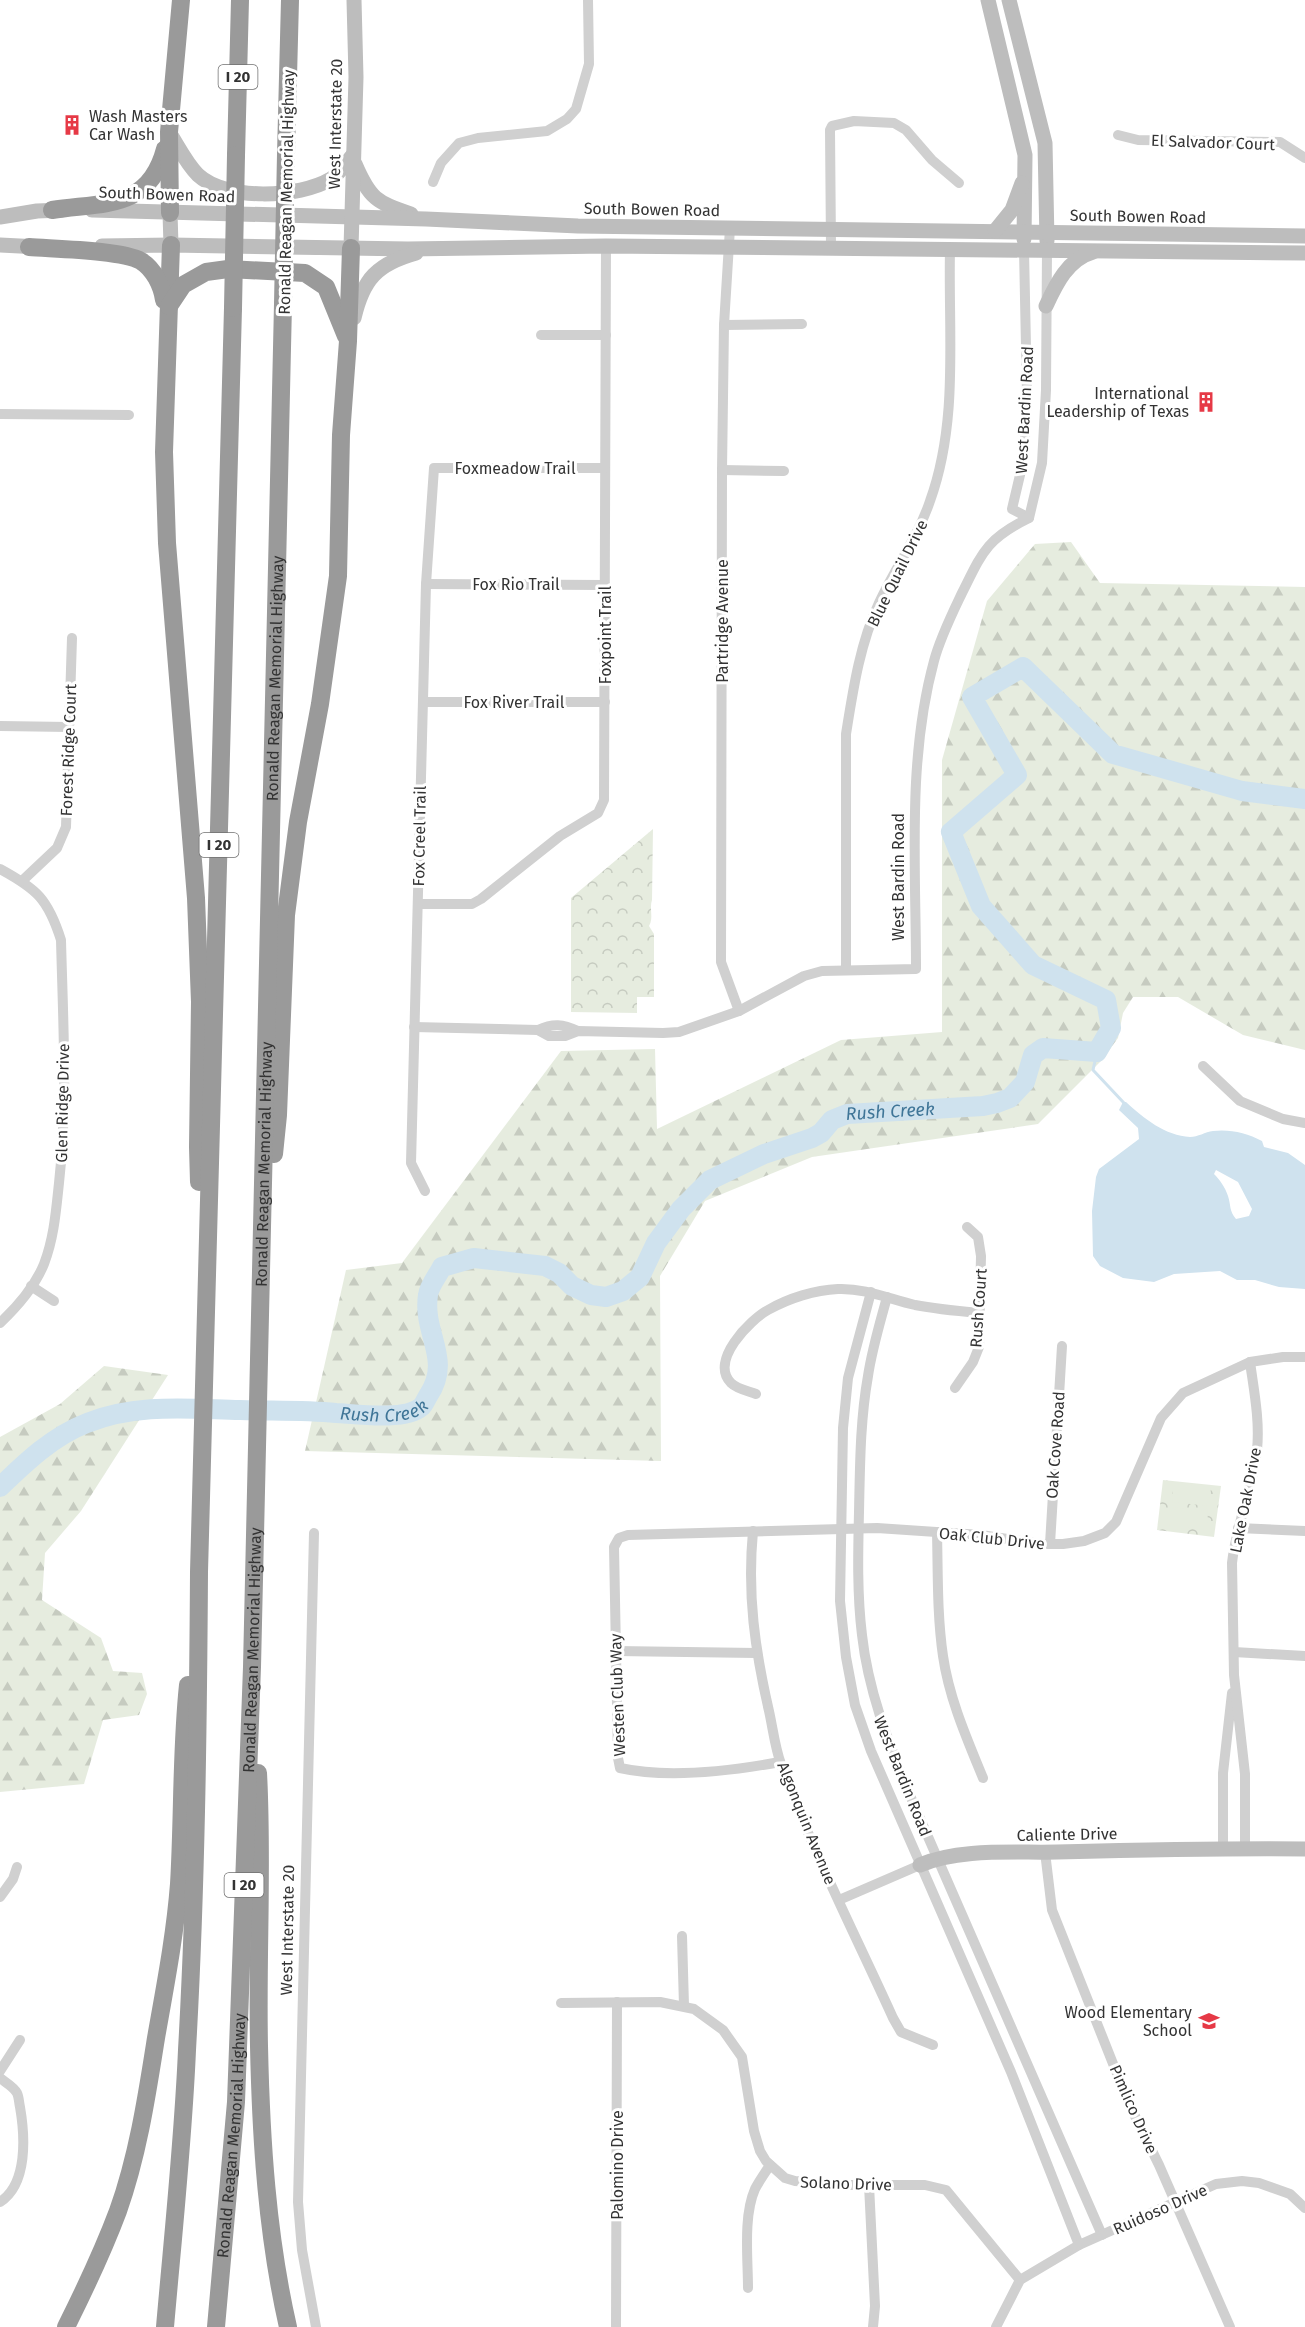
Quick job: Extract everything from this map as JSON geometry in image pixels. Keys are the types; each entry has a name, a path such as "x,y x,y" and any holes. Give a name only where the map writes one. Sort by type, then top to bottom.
{"highway":[{"path":"170,213 169,132 181,0"},
{"name":"I 20","path":"165,2327 181,2152 192,1947 202,1449 240,0"},
{"name":"Ronald Reagan Memorial Highway","path":"216,2327 236,2102 252,1667 262,1260 264,1061 290,0"},
{"path":"52,210 127,199 144,188 157,172 169,132"},
{"path":"171,245 164,452 167,543 196,898 200,1002 198,1147 206,1310"},
{"path":"29,247 123,255 141,262 152,272 162,289 167,334"},
{"path":"262,1260 278,1115 286,915 298,822 320,704 338,576 341,435 348,341 351,248"},
{"path":"168,306 183,285 206,272 228,269 305,273 326,287 348,341"},
{"path":"66,2327 95,2268 118,2209 148,2088 174,1930 178,1886 184,1725 199,1572"},
{"path":"252,1667 261,1817 259,2045 262,2140 280,2292 288,2327"}],"main road":[{"name":"West Interstate 20","path":"351,248 356,77 354,0"},
{"name":"West Bardin Road","path":"988,0 1021,133 1025,168 1024,250"},
{"name":"West Bardin Road","path":"1010,0 1045,143 1047,250"},
{"path":"169,132 199,176 217,187 247,194 270,194 303,189 332,178 353,157 365,188 372,197 386,206 426,219"},
{"path":"994,231 1012,210 1025,168"},
{"name":"South Bowen Road","path":"0,217 52,210 426,219 578,226 1305,236"},
{"path":"170,213 171,245"},
{"path":"0,245 432,249 606,246 1305,253"},
{"path":"348,341 360,293 381,267 405,256 432,249"},
{"path":"1046,306 1062,274 1076,261 1096,251"},
{"name":"Caliente Drive","path":"920,1865 937,1858 1045,1852 1223,1848 1305,1849"}],"street":[{"path":"432,182 441,163 459,143 478,138 547,131 567,119 576,108 589,64 588,0"},
{"path":"831,248 830,130 832,126 841,122 894,123 906,130 932,160 959,183"},
{"name":"El Salvador Court","path":"1118,135 1138,140 1280,142 1305,158"},
{"name":"Partridge Avenue","path":"730,228 724,325 722,470 721,962 739,1011"},
{"name":"Foxpoint Trail","path":"418,904 472,904 481,899 560,836 598,813 604,800 606,246"},
{"name":"Blue Quail Drive","path":"846,969 846,734 864,643 878,605 917,533 930,501 940,466 949,416 950,249"},
{"name":"West Bardin Road","path":"1024,250 1027,395 1024,458 1012,509 1029,518"},
{"name":"West Bardin Road","path":"1029,518 1042,464 1046,390 1047,250"},
{"path":"724,325 802,324"},
{"path":"541,335 606,335"},
{"path":"0,414 129,415"},
{"name":"Foxmeadow Trail","path":"432,478 434,468 605,468"},
{"path":"722,470 784,471"},
{"name":"Fox Creel Trail","path":"424,1191 411,1162 426,584 432,478"},
{"name":"West Bardin Road","path":"846,969 916,969 918,739 934,658 956,605 983,550 1005,529 1029,518"},
{"name":"Fox Rio Trail","path":"426,584 605,585"},
{"name":"Forest Ridge Court","path":"22,881 57,848 66,827 72,638"},
{"name":"Fox River Trail","path":"423,702 604,702"},
{"path":"0,726 69,726"},
{"name":"Glen Ridge Drive","path":"0,869 34,889 45,902 55,921 61,940 63,1148 55,1227 44,1263 31,1286 0,1323"},
{"path":"414,1027 538,1030 550,1025 566,1025 578,1031 679,1032 739,1011 804,976 822,971 846,969"},
{"path":"1203,1066 1240,1101 1283,1119 1305,1123"},
{"name":"Rush Court","path":"955,1388 973,1362 979,1347 981,1256 978,1237 967,1227"},
{"path":"31,1286 54,1301"},
{"path":"756,1394 735,1387 729,1382 725,1374 729,1350 742,1330 766,1311 784,1301 814,1292 838,1289 871,1292 933,1308 979,1313"},
{"name":"West Bardin Road","path":"871,1292 848,1378 843,1428 841,1612 855,1705 871,1751 1011,2072 1078,2246"},
{"name":"West Bardin Road","path":"887,1297 867,1377 861,1428 857,1565 862,1636 872,1687 882,1726 937,1858 1102,2235"},
{"name":"Oak Cove Road","path":"1050,1544 1062,1346"},
{"name":"Oak Club Drive","path":"622,1537 877,1528 981,1535 1050,1544 1084,1541 1105,1533 1116,1522 1161,1418 1183,1392 1250,1362 1283,1357 1305,1357"},
{"name":"Lake Oak Drive","path":"1245,1848 1245,1774 1234,1675 1232,1563 1257,1451 1257,1426 1250,1362"},
{"path":"1238,1528 1305,1531"},
{"name":"Algonquin Avenue","path":"753,1531 751,1552 756,1653 780,1762 805,1824 892,2018 901,2032 933,2045"},
{"path":"938,1532 939,1621 943,1657 947,1678 966,1736 983,1778"},
{"name":"West Interstate 20","path":"314,1533 298,2202 302,2250 316,2327"},
{"name":"Westen Club Way","path":"622,1537 616,1541 614,1547 620,1768 657,1772 731,1771 780,1762"},
{"path":"616,1651 756,1653"},
{"path":"1234,1652 1305,1656"},
{"name":"Lake Oak Drive","path":"1223,1848 1223,1773 1234,1675"},
{"name":"Pimlico Drive","path":"1045,1852 1052,1910 1129,2104 1175,2201 1230,2327"},
{"name":"Caliente Drive","path":"839,1900 920,1865"},
{"path":"0,1897 13,1879 17,1866"},
{"path":"682,1936 684,2006"},
{"name":"Palomino Drive","path":"616,2327 617,2002"},
{"name":"Solano Drive","path":"561,2003 660,2002 694,2009 723,2030 742,2057 754,2131 760,2151 770,2165 784,2178 795,2181 869,2185 925,2185 946,2190 1020,2280"},
{"path":"0,2071 20,2040"},
{"path":"0,2078 17,2093 23,2144 21,2163 14,2188 9,2196 0,2202"},
{"path":"748,2288 748,2228 751,2203 755,2190 770,2165"},
{"name":"Ruidoso Drive","path":"1020,2280 1078,2246 1216,2184 1242,2181 1259,2183 1290,2194 1305,2208"},
{"path":"869,2185 875,2306 873,2327"},
{"path":"996,2327 1020,2280"}],"green space":[{"path":"1071,542 1100,583 1305,587 1305,1050 1243,1035 1178,997 1133,997 1123,1013 1118,1038 1102,1060 1038,1124 812,1157 705,1201 660,1276 661,1461 305,1451 346,1270 402,1263 561,1051 655,1049 657,1129 841,1040 942,1032 942,760 987,601 1035,544"},
{"path":"653,829 652,900 649,926 654,934 654,997 637,997 637,1013 571,1012 571,898"},
{"path":"104,1366 168,1375 81,1511 45,1553 42,1600 101,1638 113,1671 142,1673 147,1694 139,1715 103,1720 84,1784 0,1792 0,1437 60,1404"},
{"path":"1163,1480 1221,1486 1214,1537 1157,1530"},
{"path":"1173,1484 1211,1488 1209,1506 1172,1502"},
{"path":"1171,1507 1208,1511 1207,1529 1169,1525"}],"water":[{"path":"1123,1102 1126,1102 1155,1125 1181,1136 1193,1137 1219,1131 1244,1134 1262,1141 1264,1147 1288,1153 1305,1165 1305,1289 1279,1287 1255,1280 1237,1280 1220,1271 1174,1274 1154,1282 1123,1278 1100,1266 1093,1256 1092,1211 1096,1177 1099,1169 1139,1139 1138,1128 1119,1110","holes":["1216,1170 1238,1182 1252,1209 1249,1216 1236,1219 1231,1211 1225,1190 1214,1174"]}],"waterway":[{"name":"Rush Creek","path":"0,1487 51,1442 87,1423 124,1412 182,1408 312,1411 380,1416 414,1411 424,1403 435,1383 438,1370 427,1309 429,1292 442,1267 474,1258 545,1266 559,1273 572,1286 591,1295 606,1297 623,1291 640,1277 656,1243 681,1209 710,1180 764,1154 812,1138 821,1133 832,1120 847,1114 983,1106 1010,1098 1025,1082 1033,1055 1043,1048 1097,1052 1111,1028 1106,1000 1033,965 981,906 951,832 1017,775 972,697 1023,667 1113,754 1242,791 1305,799"},
{"path":"1097,1052 1093,1070 1124,1103"}],"place":[{"name":"Wash Masters Car Wash","path":"72,125"},
{"name":"International Leadership of Texas","path":"1206,402"},
{"name":"Wood Elementary School","path":"1209,2021"}]}
